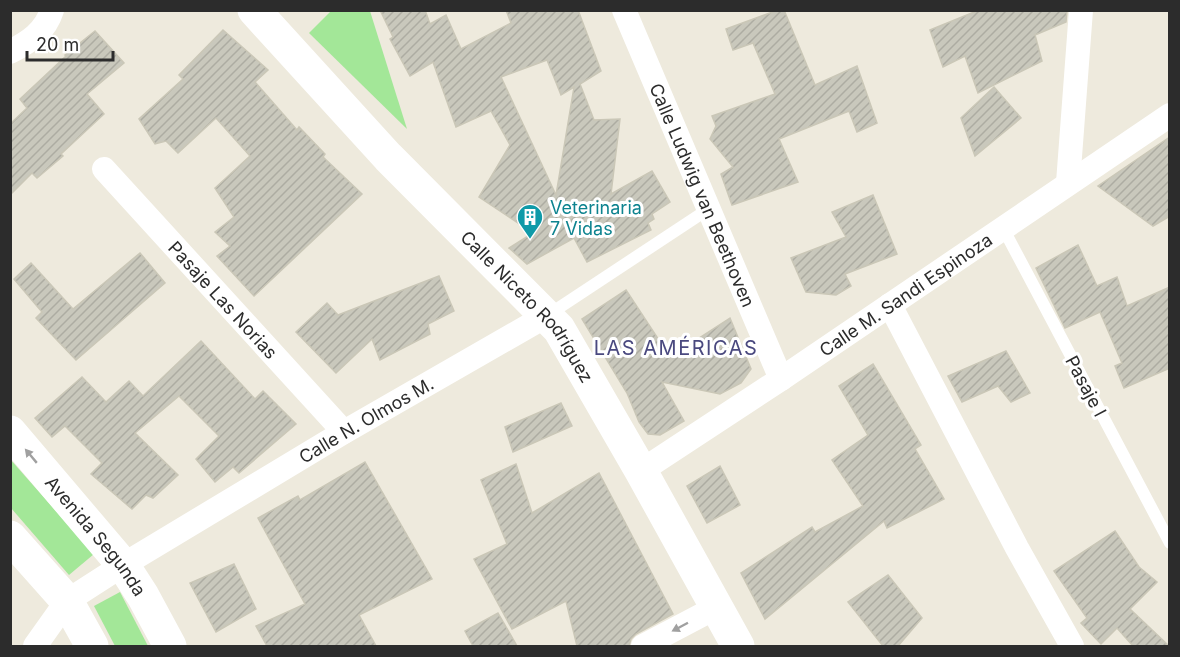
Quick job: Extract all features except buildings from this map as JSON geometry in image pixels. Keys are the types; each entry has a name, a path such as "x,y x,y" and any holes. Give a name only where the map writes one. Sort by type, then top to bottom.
{"street":[{"path":"10,52 34,39 49,20 52,10"},
{"name":"Calle Niceto Rodríguez","path":"254,10 388,157 559,329 738,646"},
{"name":"Calle Ludwig van Beethoven","path":"624,10 781,379"},
{"path":"1068,183 1081,10"},
{"name":"Calle M. Sandi Espinoza","path":"641,471 781,379 1170,115"},
{"name":"Pasaje Las Norias","path":"104,169 344,432"},
{"path":"890,305 1017,548 1072,646"},
{"name":"Calle N. Olmos M.","path":"35,646 67,601 344,432 546,316"},
{"name":"Avenida Segunda","path":"10,432 123,565 170,646"},
{"path":"10,537 67,601 92,646"},
{"path":"643,646 717,607"}],"lane":[{"name":"Calle N. Olmos M.","path":"546,316 710,208"},
{"name":"Pasaje I","path":"1003,228 1170,543"}],"green space":[{"path":"332,10 370,11 407,129 309,33"},
{"path":"10,459 94,554 69,575 11,508"},
{"path":"120,592 148,646 115,646 94,606"}],"place":[{"name":"Veterinaria 7 Vidas","path":"530,240"}],"district":[{"name":"LAS AMÉRICAS","path":"676,348"}]}
